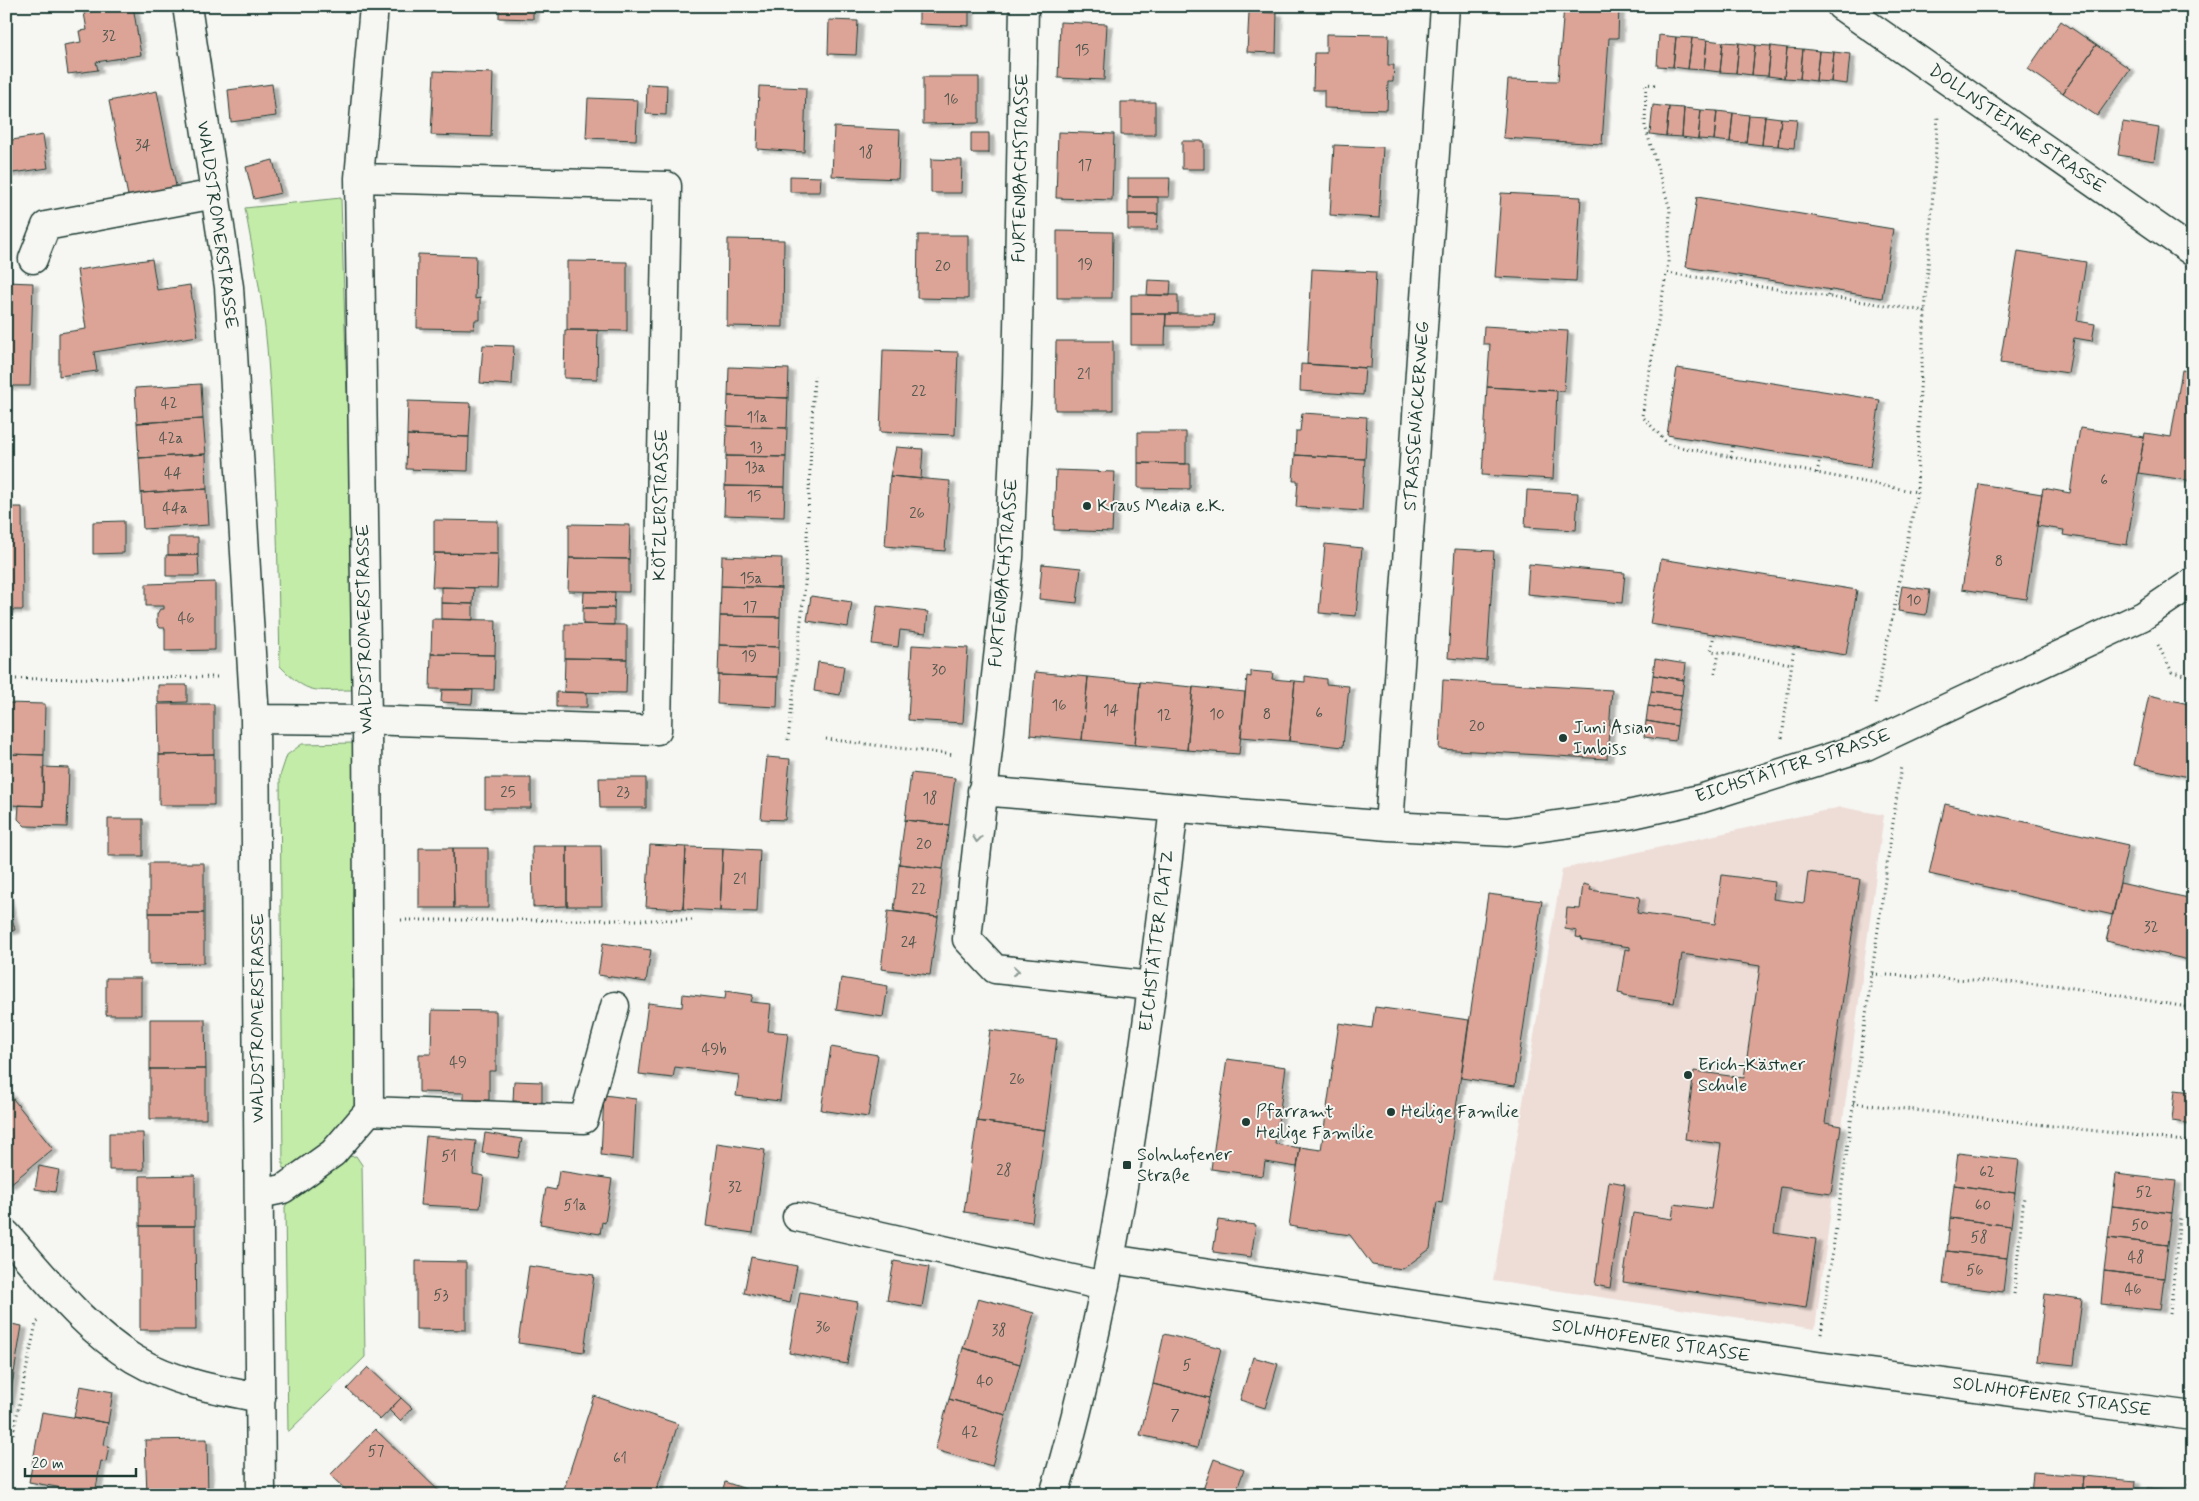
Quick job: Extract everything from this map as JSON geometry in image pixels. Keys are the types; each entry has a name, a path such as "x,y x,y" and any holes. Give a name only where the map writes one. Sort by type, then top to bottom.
{"street":[{"name":"WALDSTROMERSTRASSE","path":"186,6 229,287 255,719 261,1495"},
{"name":"WALDSTROMERSTRASSE","path":"369,1111 367,720 359,178 374,6"},
{"name":"FURTENBACHSTRASSE","path":"1024,6 1017,373 1009,558 967,939 996,968 1152,986"},
{"name":"STRASSENÄCKERWEG","path":"1389,826 1445,6"},
{"name":"DOLLNSTEINER STRASSE","path":"1841,6 2193,252"},
{"name":"KÖTZLERSTRASSE","path":"255,719 367,720 657,730 667,186 359,178"},
{"path":"33,260 46,226 215,194"},
{"name":"EICHSTÄTTER STRASSE","path":"1389,826 1507,832 1628,815 1700,799 1866,746 2143,616 2193,582"},
{"path":"982,791 1389,826"},
{"name":"EICHSTÄTTER PLATZ","path":"1054,1495 1071,1438 1111,1259 1128,1165 1174,808"},
{"path":"259,1194 283,1189 333,1153 369,1111 584,1119 615,1006"},
{"path":"797,1217 1104,1286"},
{"path":"6,1234 105,1338 134,1359 170,1376 216,1390 261,1398"},
{"name":"SOLNHOFENER STRASSE","path":"1111,1259 1817,1366 2193,1416"}],"path":[{"path":"1866,746 1917,492 1920,390 1941,77"},
{"path":"1655,85 1646,84 1645,126 1670,209 1666,273 1642,416 1669,445 1917,492"},
{"path":"1666,273 1926,311"},
{"path":"1740,283 1741,276"},
{"path":"1828,296 1830,290"},
{"path":"788,740 805,584 814,376"},
{"path":"1730,457 1733,445"},
{"path":"1817,473 1820,459"},
{"path":"2143,616 2172,672 2193,677"},
{"path":"1714,634 1712,651 1792,664"},
{"path":"1777,774 1794,647"},
{"path":"1715,673 1719,652"},
{"path":"6,679 252,677"},
{"path":"1817,1366 1906,728"},
{"path":"826,739 986,758"},
{"path":"368,920 693,920"},
{"path":"1872,974 2055,985 2193,1008"},
{"path":"1853,1103 2193,1142"},
{"path":"2014,1294 2024,1196"},
{"path":"2170,1314 2180,1216"},
{"path":"13,1434 36,1323 63,1296"},
{"path":"2187,1495 2193,1459"}],"shaded area":[{"name":"Erich-Kästner Schule","path":"1841,807 1884,815 1815,1329 1493,1281 1562,869"}],"green space":[{"path":"341,198 353,591 353,690 320,690 306,687 280,666 273,427 267,347 258,277 245,208"},
{"path":"354,743 356,1104 349,1123 293,1170 283,1168 280,776 287,755 302,744"},
{"path":"356,1156 362,1165 365,1357 288,1432 285,1207 294,1191 345,1157"}],"building":[{"path":"83,6 123,6 84,13"},
{"path":"133,6 141,55 96,62 98,70 68,74 64,45 81,42 79,31 87,30 84,13"},
{"path":"499,6 533,6 533,19 499,18"},
{"path":"919,6 969,6 969,26 919,24"},
{"path":"1564,6 1619,6 1618,38 1609,38 1602,144 1503,138 1508,80 1558,81"},
{"path":"1249,12 1277,13 1276,53 1247,52"},
{"path":"829,20 858,21 856,55 828,54"},
{"path":"2061,21 2096,45 2063,93 2028,69"},
{"path":"1060,22 1107,24 1104,80 1058,78"},
{"path":"1326,34 1389,35 1388,65 1394,65 1393,82 1388,82 1387,110 1324,108 1324,90 1313,90 1314,53 1326,53"},
{"path":"1659,35 1676,37 1673,67 1657,66"},
{"path":"1676,37 1692,38 1688,69 1673,67"},
{"path":"1692,38 1707,40 1704,70 1688,69"},
{"path":"1707,40 1723,42 1720,72 1704,70"},
{"path":"1723,42 1739,43 1736,73 1720,72"},
{"path":"1739,43 1755,45 1752,75 1736,73"},
{"path":"1755,45 1771,46 1768,76 1752,75"},
{"path":"2096,45 2130,69 2097,116 2063,93"},
{"path":"1771,46 1787,48 1784,78 1768,76"},
{"path":"1787,48 1803,49 1800,79 1784,78"},
{"path":"1803,49 1819,51 1816,81 1800,79"},
{"path":"1819,51 1834,52 1831,82 1816,81"},
{"path":"1834,52 1850,54 1847,84 1831,82"},
{"path":"434,71 493,73 491,137 431,135"},
{"path":"923,77 979,77 979,123 923,124"},
{"path":"272,84 276,116 231,122 228,90"},
{"path":"647,84 667,85 666,115 646,114"},
{"path":"759,86 806,88 804,152 757,149"},
{"path":"157,91 177,191 129,201 109,101"},
{"path":"588,98 638,100 636,140 586,138"},
{"path":"1121,102 1155,102 1155,135 1121,135"},
{"path":"1653,105 1669,107 1666,136 1650,134"},
{"path":"1669,107 1684,108 1682,137 1666,136"},
{"path":"1684,108 1701,110 1698,139 1682,137"},
{"path":"1701,110 1717,111 1714,140 1698,139"},
{"path":"1717,111 1733,113 1730,142 1714,140"},
{"path":"1733,113 1749,115 1746,143 1730,142"},
{"path":"1749,115 1765,116 1762,145 1746,143"},
{"path":"1765,116 1781,118 1778,146 1762,145"},
{"path":"1781,118 1797,119 1794,148 1778,146"},
{"path":"2123,122 2159,128 2154,161 2118,155"},
{"path":"834,127 900,130 898,179 832,176"},
{"path":"1058,132 1114,134 1112,200 1056,198"},
{"path":"971,133 989,133 989,153 971,153"},
{"path":"43,135 48,168 6,174 6,141"},
{"path":"1182,141 1204,141 1204,169 1182,169"},
{"path":"1334,145 1383,147 1379,218 1330,215"},
{"path":"931,159 962,160 961,193 931,193"},
{"path":"273,160 281,193 254,199 246,167"},
{"path":"790,176 821,177 820,192 790,192"},
{"path":"1128,178 1170,178 1169,197 1128,197"},
{"path":"1501,193 1581,197 1576,281 1495,277"},
{"path":"1128,197 1158,197 1158,214 1128,214"},
{"path":"1697,197 1893,229 1882,298 1686,267"},
{"path":"1128,214 1158,214 1157,230 1128,230"},
{"path":"1057,231 1113,232 1112,298 1057,298"},
{"path":"918,235 968,235 968,299 917,298"},
{"path":"728,239 784,240 783,327 727,326"},
{"path":"2018,251 2086,262 2077,321 2095,324 2092,341 2074,338 2068,373 2000,363"},
{"path":"418,254 476,256 475,299 480,298 480,320 475,320 474,329 417,328"},
{"path":"152,259 157,290 190,285 198,336 94,352 97,371 59,376 59,333 86,329 77,270"},
{"path":"567,261 627,262 627,331 567,330"},
{"path":"1312,269 1376,272 1371,368 1307,364"},
{"path":"1148,280 1171,281 1170,296 1147,295"},
{"path":"6,282 33,283 30,386 6,386"},
{"path":"1131,295 1178,295 1178,314 1131,314"},
{"path":"1131,314 1166,314 1165,345 1131,345"},
{"path":"1166,314 1215,314 1214,326 1165,326"},
{"path":"1484,326 1568,331 1564,391 1487,387 1490,344 1483,344"},
{"path":"565,330 598,330 597,379 564,378"},
{"path":"1056,341 1113,341 1113,410 1055,410"},
{"path":"483,345 514,346 512,385 480,383"},
{"path":"883,350 958,352 955,435 880,432"},
{"path":"1301,364 1365,368 1363,395 1300,391"},
{"path":"729,367 789,369 788,398 728,396"},
{"path":"1677,368 1880,400 1870,467 1667,435"},
{"path":"2182,370 2193,372 2193,481 2138,473 2145,433 2171,437"},
{"path":"201,384 203,419 137,423 135,388"},
{"path":"1487,387 1557,391 1553,479 1482,475"},
{"path":"728,396 788,398 787,428 727,426"},
{"path":"408,401 471,403 469,437 407,435"},
{"path":"1302,413 1367,417 1365,459 1295,455 1296,431 1300,431"},
{"path":"203,419 206,454 139,458 137,423"},
{"path":"727,426 787,428 786,457 726,456"},
{"path":"2080,428 2144,437 2127,545 2063,535 2064,530 2037,526 2043,488 2070,493"},
{"path":"1138,432 1186,432 1186,464 1138,463"},
{"path":"407,435 469,437 468,471 406,469"},
{"path":"896,447 923,449 921,479 890,476"},
{"path":"206,454 207,489 141,493 139,458"},
{"path":"1295,455 1365,459 1362,511 1296,507 1298,481 1293,481"},
{"path":"726,456 786,457 785,487 725,486"},
{"path":"1138,463 1190,464 1190,489 1138,488"},
{"path":"1056,470 1115,472 1112,532 1054,530"},
{"path":"890,476 950,481 945,551 885,546"},
{"path":"1979,484 2042,494 2026,599 1962,589"},
{"path":"725,486 785,487 784,517 724,515"},
{"path":"207,489 209,525 143,529 141,493"},
{"path":"1527,490 1578,493 1576,530 1525,527"},
{"path":"6,507 22,507 23,610 6,610"},
{"path":"434,520 498,521 498,554 434,553"},
{"path":"124,521 124,553 93,554 93,522"},
{"path":"569,524 630,525 629,559 569,558"},
{"path":"168,537 198,537 198,555 168,555"},
{"path":"1325,544 1362,548 1356,616 1319,613"},
{"path":"1455,549 1494,551 1487,661 1448,658"},
{"path":"434,553 498,554 497,588 432,587"},
{"path":"166,555 198,555 199,576 166,576"},
{"path":"722,556 782,558 781,588 721,586"},
{"path":"569,558 629,559 629,592 568,591"},
{"path":"1661,559 1857,590 1846,655 1650,624"},
{"path":"1042,564 1081,568 1077,603 1039,599"},
{"path":"1529,564 1625,573 1622,603 1527,594"},
{"path":"215,582 215,650 165,651 165,628 160,628 157,623 157,614 160,609 164,609 164,606 146,606 146,584"},
{"path":"721,586 781,588 780,617 720,616"},
{"path":"1902,586 1930,590 1926,615 1898,611"},
{"path":"441,587 474,588 473,604 441,603"},
{"path":"584,592 615,592 614,608 583,608"},
{"path":"811,596 852,602 848,627 807,621"},
{"path":"441,603 473,604 473,620 441,619"},
{"path":"877,606 928,612 926,633 900,630 898,647 872,644"},
{"path":"583,608 614,608 614,625 583,624"},
{"path":"720,616 780,617 779,647 719,645"},
{"path":"432,619 496,620 495,655 431,654"},
{"path":"565,624 627,625 627,659 565,658"},
{"path":"719,645 779,647 778,677 718,675"},
{"path":"912,645 968,648 963,723 908,720"},
{"path":"431,654 495,655 494,690 430,689"},
{"path":"565,658 627,659 626,693 564,692"},
{"path":"1655,659 1686,664 1684,680 1653,675"},
{"path":"818,662 844,666 840,695 814,691"},
{"path":"1251,671 1273,673 1272,679 1295,681 1289,741 1241,737 1247,676 1251,677"},
{"path":"1035,672 1088,677 1082,740 1030,735"},
{"path":"718,675 778,677 777,707 717,704"},
{"path":"1653,675 1684,680 1682,695 1651,691"},
{"path":"1305,676 1326,679 1326,684 1349,686 1343,747 1289,741 1295,681 1305,682"},
{"path":"1088,677 1140,682 1135,745 1082,740"},
{"path":"1443,680 1612,690 1607,759 1439,749"},
{"path":"1140,682 1193,687 1187,750 1135,745"},
{"path":"158,685 187,685 187,702 158,703"},
{"path":"1193,687 1245,692 1239,754 1187,750"},
{"path":"442,690 473,690 472,704 441,702"},
{"path":"1651,691 1682,695 1679,710 1648,706"},
{"path":"556,692 587,693 587,707 556,707"},
{"path":"2149,695 2193,705 2193,778 2134,765"},
{"path":"6,703 45,704 44,755 6,754"},
{"path":"158,704 214,704 214,754 159,755"},
{"path":"1648,706 1679,710 1677,726 1646,721"},
{"path":"1646,721 1677,726 1675,741 1644,737"},
{"path":"6,754 44,755 43,806 6,805"},
{"path":"214,754 214,805 159,805 159,755"},
{"path":"767,757 790,759 785,820 761,819"},
{"path":"43,767 69,768 67,827 25,826 18,819 19,805 43,806"},
{"path":"911,773 955,778 949,825 905,820"},
{"path":"485,778 531,778 531,808 485,808"},
{"path":"599,778 646,778 646,808 600,808"},
{"path":"1945,804 2128,845 2113,915 1929,874"},
{"path":"108,819 143,819 143,856 108,856"},
{"path":"905,820 949,825 943,869 899,864"},
{"path":"650,845 686,847 683,909 646,907"},
{"path":"532,846 567,846 567,906 533,907"},
{"path":"567,846 601,846 602,906 567,906"},
{"path":"686,847 723,848 720,911 683,909"},
{"path":"419,848 453,848 454,908 419,908"},
{"path":"453,848 488,848 488,908 454,908"},
{"path":"723,848 760,850 757,912 720,911"},
{"path":"149,863 204,863 204,913 149,913"},
{"path":"899,864 943,869 938,917 894,911"},
{"path":"1808,872 1860,879 1825,1123 1841,1126 1831,1194 1781,1187 1774,1233 1816,1239 1806,1308 1623,1282 1633,1213 1672,1219 1674,1204 1711,1209 1721,1144 1685,1139 1694,1071 1744,1078 1760,966 1682,954 1674,1003 1623,996 1623,994 1618,993 1625,949 1630,950 1630,947 1581,940 1582,938 1576,937 1577,931 1565,929 1567,908 1580,909 1583,884 1591,886 1590,890 1640,897 1637,913 1715,924 1722,875 1775,882 1773,899 1804,903"},
{"path":"2120,883 2193,899 2193,961 2106,941"},
{"path":"6,894 15,930 6,932"},
{"path":"1488,894 1542,901 1515,1086 1461,1078"},
{"path":"888,911 938,917 930,975 881,969"},
{"path":"149,913 204,913 204,963 149,964"},
{"path":"603,943 651,950 646,982 598,975"},
{"path":"106,978 141,978 141,1015 106,1015"},
{"path":"841,978 888,986 883,1017 836,1010"},
{"path":"726,991 753,995 751,1002 771,1004 768,1031 788,1033 780,1101 736,1096 739,1075 675,1067 673,1078 639,1074 648,1003 682,1007 683,994 725,999"},
{"name":"Heilige Familie","path":"1375,1007 1469,1020 1442,1203 1437,1202 1430,1249 1403,1269 1372,1265 1350,1235 1289,1226 1300,1147 1321,1150 1339,1023 1372,1028"},
{"path":"432,1010 496,1011 496,1071 489,1071 489,1100 464,1100 464,1093 419,1092 419,1054 431,1054"},
{"path":"150,1019 205,1019 206,1069 150,1069"},
{"path":"990,1030 1057,1039 1045,1130 977,1121"},
{"path":"831,1047 878,1055 868,1117 821,1110"},
{"path":"1227,1059 1286,1067 1275,1144 1300,1148 1297,1167 1265,1162 1263,1176 1211,1169"},
{"path":"150,1069 206,1069 206,1119 150,1119"},
{"path":"514,1081 542,1082 542,1102 513,1101"},
{"path":"6,1090 53,1149 9,1185 6,1182"},
{"path":"2175,1090 2193,1092 2193,1124 2172,1121"},
{"path":"604,1095 636,1099 633,1159 601,1155"},
{"path":"977,1121 1045,1130 1032,1222 964,1212"},
{"path":"109,1133 143,1133 144,1170 109,1170"},
{"path":"485,1133 522,1139 518,1158 482,1153"},
{"path":"426,1136 476,1141 473,1174 484,1176 480,1208 420,1205"},
{"path":"717,1143 765,1150 753,1233 706,1226"},
{"path":"1958,1153 2019,1160 2015,1193 1954,1185"},
{"path":"39,1166 59,1170 55,1192 35,1189"},
{"path":"559,1171 612,1179 605,1223 602,1222 600,1234 540,1224 546,1188 556,1190"},
{"path":"2116,1174 2176,1181 2172,1213 2112,1206"},
{"path":"195,1175 195,1226 140,1226 140,1176"},
{"path":"1609,1181 1625,1184 1610,1288 1595,1285"},
{"path":"1954,1185 2015,1193 2011,1226 1950,1218"},
{"path":"2112,1206 2172,1213 2168,1245 2108,1238"},
{"path":"1950,1218 2011,1226 2007,1258 1947,1251"},
{"path":"1218,1220 1256,1225 1251,1257 1213,1252"},
{"path":"140,1226 195,1226 196,1330 140,1330"},
{"path":"2108,1238 2168,1245 2164,1278 2104,1271"},
{"path":"1947,1251 2007,1258 2003,1292 1943,1284"},
{"path":"751,1257 797,1266 790,1303 744,1293"},
{"path":"416,1261 466,1262 466,1330 416,1329"},
{"path":"894,1261 929,1267 922,1307 887,1300"},
{"path":"529,1266 594,1275 584,1352 518,1343"},
{"path":"2104,1271 2164,1278 2160,1310 2101,1304"},
{"path":"800,1292 858,1302 847,1364 789,1353"},
{"path":"2045,1294 2082,1299 2074,1365 2037,1361"},
{"path":"978,1298 1034,1313 1020,1364 963,1348"},
{"path":"6,1323 22,1326 13,1379 6,1378"},
{"path":"1164,1334 1221,1348 1209,1398 1153,1384"},
{"path":"963,1348 1020,1364 1006,1415 949,1399"},
{"path":"1253,1357 1278,1364 1265,1408 1240,1400"},
{"path":"368,1367 401,1398 380,1420 347,1389"},
{"path":"6,1378 13,1379 6,1417"},
{"path":"1153,1384 1209,1398 1197,1448 1140,1435"},
{"path":"80,1386 113,1392 108,1423 74,1417"},
{"path":"594,1396 678,1424 655,1495 562,1495"},
{"path":"401,1398 412,1408 400,1421 389,1410"},
{"path":"949,1399 1006,1415 992,1466 935,1450"},
{"path":"42,1412 108,1423 104,1445 109,1446 106,1462 101,1461 95,1494 29,1482"},
{"path":"375,1429 443,1495 351,1495 330,1475"},
{"path":"207,1439 208,1495 147,1495 145,1440"},
{"path":"1214,1459 1244,1470 1235,1495 1201,1495"},
{"path":"2033,1472 2084,1476 2082,1495 2031,1495"},
{"path":"2084,1476 2135,1481 2134,1495 2082,1495"},
{"path":"725,1482 763,1495 721,1495"},
{"path":"2147,1488 2174,1490 2174,1495 2146,1495"},
{"path":"1120,1490 1137,1495 1118,1495"}],"place":[{"name":"Kraus Media e.K.","path":"1087,506"},
{"name":"Juni Asian Imbiss","path":"1563,738"},
{"name":"Erich-Kästner Schule","path":"1688,1075"},
{"name":"Heilige Familie","path":"1391,1112"},
{"name":"Pfarramt Heilige Familie","path":"1246,1122"},
{"name":"Solnhofener Straße","path":"1127,1165"}]}
